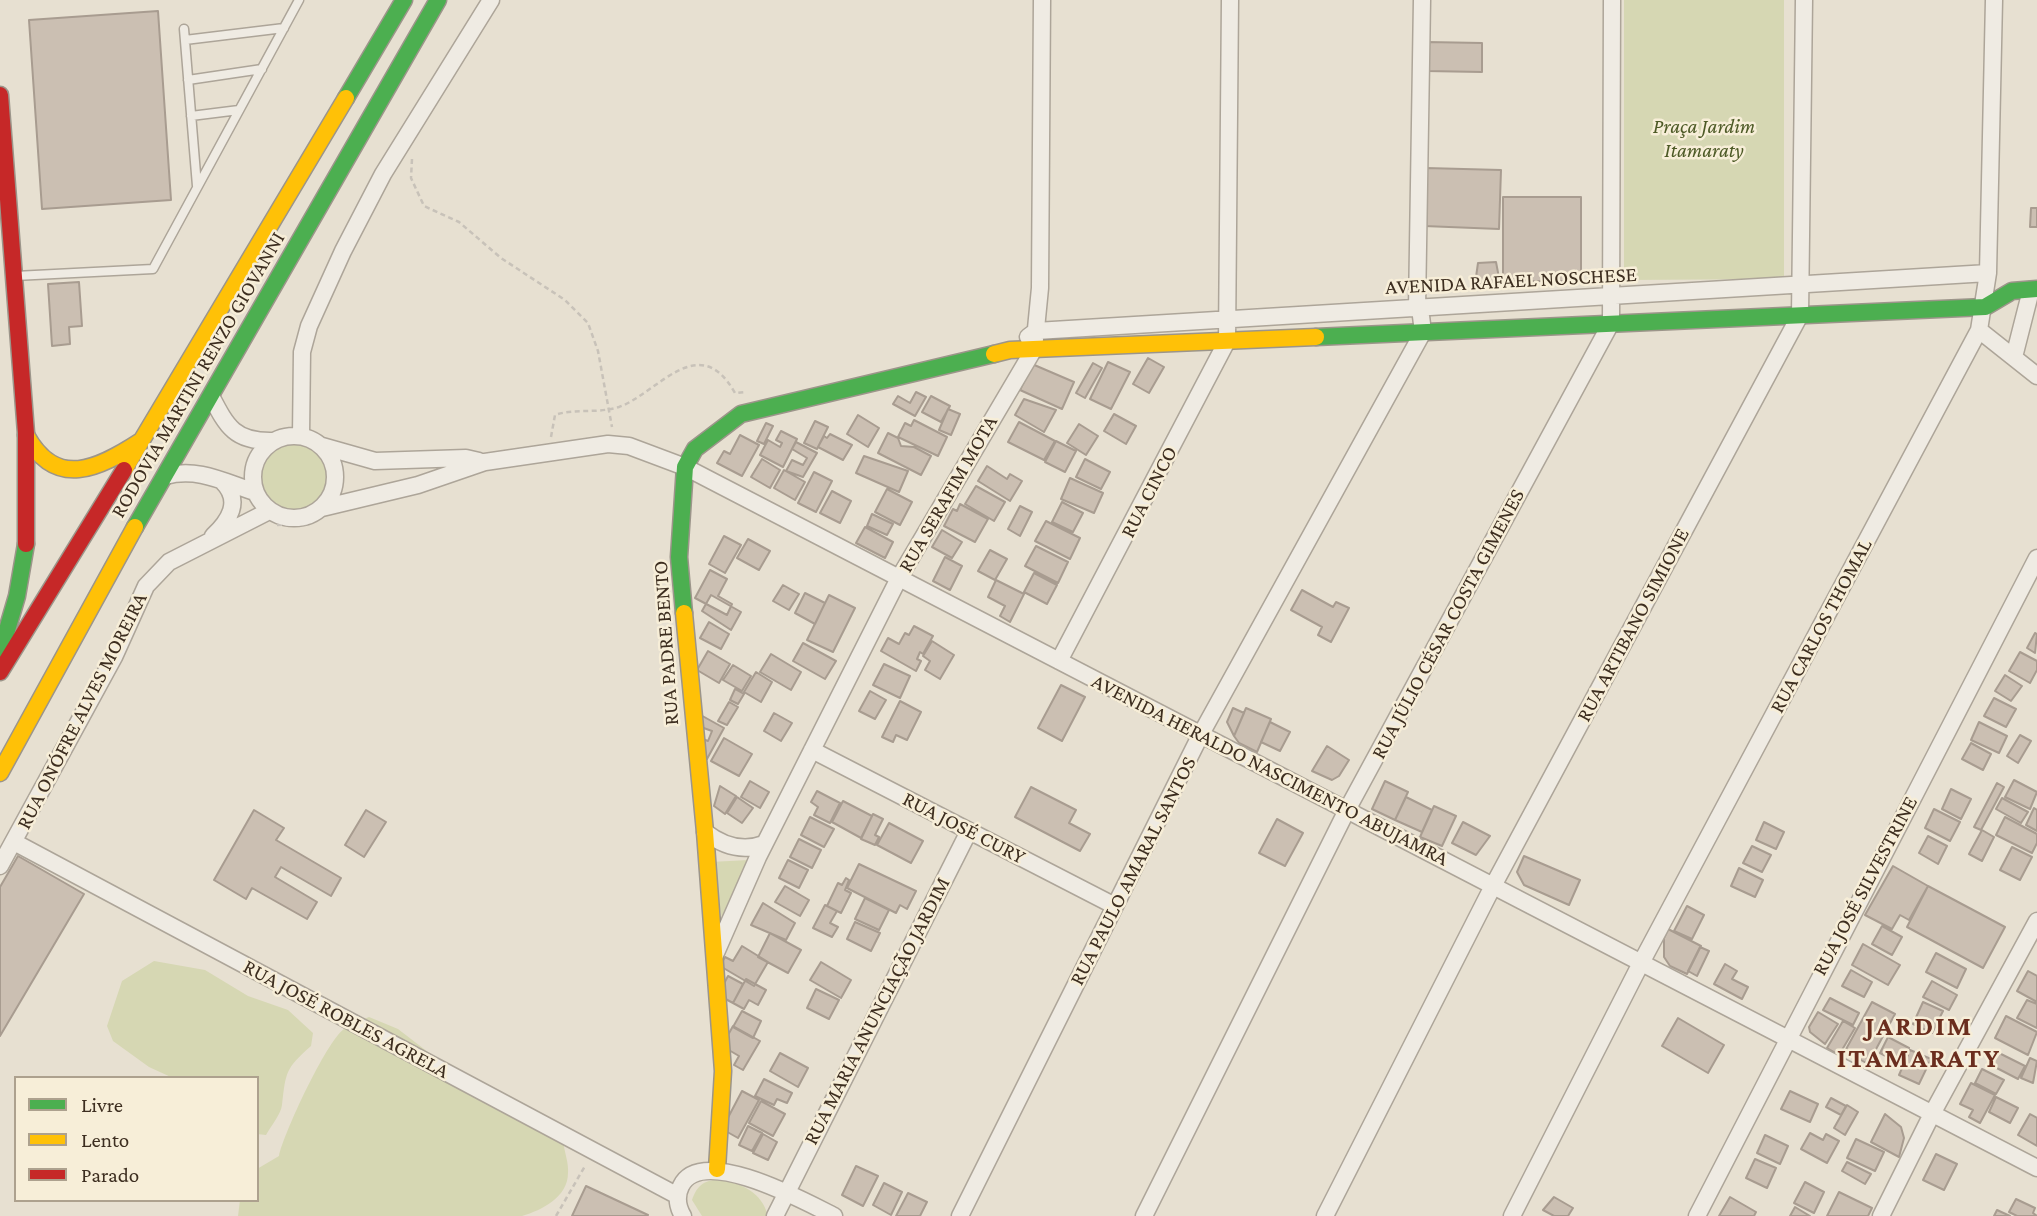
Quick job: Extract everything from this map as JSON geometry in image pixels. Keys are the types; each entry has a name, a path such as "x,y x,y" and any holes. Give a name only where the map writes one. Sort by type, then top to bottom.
{"street":[{"name":"RODOVIA MARTINI RENZO GIOVANNI","path":"0,672 404,0"},
{"name":"RODOVIA MARTINI RENZO GIOVANNI","path":"0,773 72,637 438,0"},
{"path":"301,436 302,352 309,326 342,251 404,139 491,0"},
{"path":"1029,0 1041,42"},
{"name":"RUA SERAFIM MOTA","path":"715,955 764,844 899,578 1034,349 1040,288 1042,0"},
{"name":"RUA CINCO","path":"1059,661 1227,341 1230,0"},
{"path":"1422,0 1418,308 1423,332"},
{"path":"1611,323 1612,0"},
{"path":"1800,315 1804,0"},
{"name":"RUA CARLOS THOMAL","path":"1512,1216 1641,963 1979,330 1985,307 1988,273 1994,0"},
{"path":"0,95 14,276 8,300 26,433 26,544 17,596 0,654"},
{"path":"1988,273 2012,291"},
{"name":"AVENIDA RAFAEL NOSCHESE","path":"1035,331 1988,273"},
{"path":"685,467 695,449 741,414 1010,350 1985,307 2012,291 2034,290 2014,357"},
{"name":"RUA ARTIBANO SIMIONE","path":"1325,1216 1493,886 1800,315"},
{"name":"RUA JÚLIO CÉSAR COSTA GIMENES","path":"1144,1216 1347,810 1611,323"},
{"path":"1979,330 2037,376"},
{"path":"1010,350 1035,331"},
{"name":"RUA PAULO AMARAL SANTOS","path":"960,1216 1201,734 1423,332"},
{"path":"211,396 223,420 235,432 256,442 301,436 322,446 331,457 335,477 331,498 318,514 301,518 268,517 255,492 253,469 257,458 273,441"},
{"path":"26,433 32,450 46,464 66,469 90,469 118,457 142,439"},
{"name":"AVENIDA HERALDO NASCIMENTO ABUJAMRA","path":"318,514 485,462 616,444 685,467 2037,1168"},
{"name":"AVENIDA HERALDO NASCIMENTO ABUJAMRA","path":"322,446 375,461 466,458 485,462"},
{"name":"RUA PADRE BENTO","path":"685,467 679,557 705,832 723,1071 717,1169"},
{"path":"165,476 189,471 255,492"},
{"path":"208,540 224,524 233,505 230,491 223,482"},
{"name":"RUA ONÓFRE ALVES MOREIRA","path":"0,866 114,657 146,586 169,562 208,540 268,517"},
{"name":"RUA JOSÉ SILVESTRINE","path":"1697,1216 1786,1038 2037,558"},
{"name":"RUA JOSÉ CURY","path":"812,750 1115,906"},
{"name":"RUA MARIA ANUNCIAÇÃO JARDIM","path":"775,1216 969,831"},
{"path":"705,832 720,842 734,846 749,848 764,844"},
{"name":"RUA JOSÉ ROBLES AGRELA","path":"14,842 678,1196"},
{"path":"1881,1216 1932,1114 2037,921"},
{"path":"683,1216 678,1196 684,1180 693,1174 717,1169 786,1191 825,1214"}],"lane":[{"path":"291,0 293,11"},
{"path":"14,276 153,269 299,0"},
{"path":"185,40 284,28"},
{"path":"184,29 197,188"},
{"path":"188,80 262,69"},
{"path":"191,116 239,110"}],"path":[{"path":"404,139 411,153 411,178 424,206 459,222 501,258 565,300 589,323 598,351 616,444"},
{"path":"554,452 551,427 555,415 564,412 583,414 609,410 638,399 660,378 685,365 707,367 728,380 735,393 749,392"},
{"path":"268,517 306,524 318,514"},
{"path":"556,1216 592,1150"}],"green space":[{"name":"Praça Jardim Itamaraty","path":"1624,0 1784,0 1784,279 1624,280"},
{"path":"294,442 313,448 323,458 329,477 323,496 313,506 294,512 275,506 265,496 259,477 265,458 275,448"},
{"path":"749,860 723,923 710,862"},
{"path":"154,961 205,970 248,996 288,1010 313,1033 311,1046 288,1072 281,1109 266,1135 259,1134 259,1076 169,1076 149,1067 113,1041 107,1026 122,981"},
{"path":"369,1017 398,1029 450,1069 563,1140 568,1173 564,1189 559,1196 538,1210 522,1216 238,1216 240,1202 259,1202 259,1168 279,1156 297,1109 327,1051 336,1037 353,1024"},
{"path":"718,1179 735,1183 756,1195 768,1216 702,1216 692,1200 694,1195 701,1185"}],"building":[{"path":"158,11 171,200 42,209 29,20"},
{"path":"1427,42 1482,43 1482,72 1426,71"},
{"path":"1426,168 1501,170 1499,229 1424,226"},
{"path":"1503,197 1581,197 1581,281 1503,281"},
{"path":"2031,208 2037,208 2037,227 2030,227"},
{"path":"1496,262 1500,283 1475,284 1478,263"},
{"path":"79,282 82,326 69,327 70,344 52,346 48,284"},
{"path":"1148,358 1164,367 1149,393 1133,384"},
{"path":"1108,362 1130,372 1111,409 1090,399"},
{"path":"1093,363 1102,368 1085,398 1076,393"},
{"path":"1032,364 1074,382 1062,409 1020,390"},
{"path":"916,392 926,397 915,416 893,404 898,396 910,403"},
{"path":"931,396 950,406 941,422 922,412"},
{"path":"1024,399 1056,410 1044,432 1015,415"},
{"path":"948,409 960,414 951,435 939,430"},
{"path":"1114,414 1136,426 1126,444 1104,431"},
{"path":"858,415 879,428 868,447 847,434"},
{"path":"914,420 947,437 938,456 898,437 905,423 911,426"},
{"path":"815,421 828,427 817,449 804,443"},
{"path":"1019,422 1055,441 1044,460 1008,442"},
{"path":"766,423 773,426 764,444 757,441"},
{"path":"1079,424 1098,436 1086,455 1067,443"},
{"path":"781,431 797,439 783,467 760,455 768,440 780,447 782,443 776,440"},
{"path":"888,433 898,438 901,446 914,447 931,456 921,475 878,453"},
{"path":"830,434 852,445 843,460 818,447 824,436 827,438"},
{"path":"740,435 759,445 742,476 717,463 724,451 730,454"},
{"path":"1056,441 1076,451 1065,472 1045,462"},
{"path":"796,442 817,453 803,477 786,471 792,460 803,465 807,458 792,449"},
{"path":"864,456 908,471 899,492 856,473"},
{"path":"762,459 780,470 770,488 751,477"},
{"path":"1085,459 1110,472 1101,489 1076,477"},
{"path":"987,466 1007,479 1010,474 1022,481 1010,501 978,481"},
{"path":"784,470 805,482 795,500 774,488"},
{"path":"814,472 832,481 816,512 798,503"},
{"path":"1070,478 1103,493 1094,513 1061,499"},
{"path":"976,486 1005,502 994,521 965,504"},
{"path":"887,489 912,502 900,525 875,512"},
{"path":"832,491 851,501 840,523 820,513"},
{"path":"1062,502 1083,513 1073,532 1052,522"},
{"path":"960,504 988,519 975,542 944,526 953,509 957,511"},
{"path":"1020,506 1032,512 1020,536 1008,529"},
{"path":"872,514 893,524 887,535 867,526"},
{"path":"1046,521 1080,538 1070,559 1035,541"},
{"path":"865,527 893,542 885,558 856,543"},
{"path":"942,530 962,542 952,558 932,547"},
{"path":"724,536 741,545 725,573 709,564"},
{"path":"748,539 770,551 759,570 737,558"},
{"path":"1036,546 1068,562 1058,583 1025,566"},
{"path":"990,550 1007,559 995,580 978,571"},
{"path":"945,557 962,566 950,590 933,581"},
{"path":"710,570 727,579 718,596 732,604 727,615 695,598"},
{"path":"1034,573 1057,585 1047,604 1024,592"},
{"path":"996,580 1024,594 1010,622 1000,616 1005,606 988,597"},
{"path":"783,585 799,594 789,610 773,601"},
{"path":"1302,590 1333,607 1336,602 1349,608 1331,642 1318,635 1322,627 1291,610"},
{"path":"805,593 825,603 815,624 795,613"},
{"path":"711,595 741,612 731,630 702,611"},
{"path":"829,595 855,608 833,652 807,640"},
{"path":"709,622 729,634 721,649 700,638"},
{"path":"914,626 933,636 923,654 920,652 917,659 921,661 916,671 881,651 888,638 899,644 905,633 909,635"},
{"path":"2035,633 2037,634 2035,653 2027,648"},
{"path":"932,641 954,655 940,679 925,670 930,661 923,656"},
{"path":"803,643 836,661 825,679 793,661"},
{"path":"708,651 730,664 719,683 697,670"},
{"path":"2020,652 2037,661 2037,670 2030,683 2009,671"},
{"path":"771,654 801,672 791,690 760,672"},
{"path":"884,664 910,676 900,698 873,685"},
{"path":"733,665 751,676 742,691 723,680"},
{"path":"756,672 772,682 761,702 744,692"},
{"path":"2005,675 2022,686 2011,701 1995,691"},
{"path":"1061,685 1085,697 1062,741 1038,728"},
{"path":"735,689 744,694 738,704 730,700"},
{"path":"870,691 886,700 875,719 859,711"},
{"path":"1994,698 2016,709 2006,727 1984,716"},
{"path":"900,701 921,712 907,740 896,735 893,742 882,737"},
{"path":"729,702 738,707 727,725 718,721"},
{"path":"1233,708 1244,713 1234,736 1227,722"},
{"path":"1246,708 1271,719 1257,752 1239,743 1234,736"},
{"path":"697,713 724,728 707,759 700,738 708,741 712,731 698,726"},
{"path":"774,713 792,723 781,741 764,731"},
{"path":"1270,722 1290,732 1280,751 1261,742"},
{"path":"1979,722 2007,736 1999,753 1971,740"},
{"path":"2020,735 2031,741 2018,763 2007,756"},
{"path":"724,738 752,754 739,776 711,761"},
{"path":"1971,743 1991,754 1983,770 1962,759"},
{"path":"1327,746 1349,760 1339,776 1332,780 1312,771"},
{"path":"2014,780 2037,792 2030,809 2005,797"},
{"path":"750,781 769,792 760,808 741,797"},
{"path":"1385,781 1408,792 1395,820 1372,809"},
{"path":"1997,783 2004,787 1981,830 1974,827"},
{"path":"720,786 736,796 725,814 714,806"},
{"path":"1031,787 1076,810 1069,823 1090,834 1080,851 1015,817"},
{"path":"1951,789 1971,799 1961,819 1942,809"},
{"path":"817,791 840,803 830,823 814,815 818,807 811,802"},
{"path":"737,797 753,808 742,823 727,813"},
{"path":"1406,797 1432,810 1422,832 1395,820"},
{"path":"2002,798 2028,812 2021,823 1996,809"},
{"path":"843,801 872,816 861,838 832,822"},
{"path":"1434,806 1456,816 1442,846 1420,837"},
{"path":"2034,808 2037,810 2037,831 2026,825"},
{"path":"1934,809 1960,822 1950,841 1925,828"},
{"path":"254,810 284,828 276,840 341,878 331,896 281,867 275,877 317,902 307,919 252,888 246,899 214,880"},
{"path":"366,810 386,822 364,857 345,845"},
{"path":"873,814 883,819 875,835 879,837 875,845 861,839"},
{"path":"810,817 834,829 824,847 801,835"},
{"path":"2005,817 2037,834 2037,843 2032,853 1996,835"},
{"path":"1277,819 1303,833 1285,866 1259,853"},
{"path":"1463,822 1490,836 1476,855 1452,843"},
{"path":"1764,822 1784,832 1776,849 1756,840"},
{"path":"889,823 923,841 911,863 877,845"},
{"path":"1982,830 1994,837 1982,861 1969,854"},
{"path":"1928,836 1947,846 1938,864 1919,853"},
{"path":"799,839 821,850 812,868 790,857"},
{"path":"1752,846 1771,855 1762,872 1743,863"},
{"path":"2012,847 2032,857 2020,880 2000,870"},
{"path":"18,856 84,894 0,1036 0,887"},
{"path":"1524,856 1580,880 1569,905 1524,885 1517,872"},
{"path":"788,860 808,870 799,888 779,878"},
{"path":"859,864 916,891 907,909 900,905 896,913 847,888"},
{"path":"1893,866 1928,886 1909,920 1900,915 1892,929 1865,915"},
{"path":"1739,868 1763,880 1755,897 1731,886"},
{"path":"846,878 849,880 845,890 851,893 841,913 827,906 838,883 842,885"},
{"path":"785,886 809,900 800,916 775,902"},
{"path":"1928,886 2005,927 1983,968 1907,927"},
{"path":"865,898 889,910 879,930 855,919"},
{"path":"763,903 795,923 786,940 751,925"},
{"path":"825,905 837,911 830,923 838,927 832,937 813,928"},
{"path":"1687,906 1704,915 1692,939 1674,931"},
{"path":"855,922 880,933 871,951 847,939"},
{"path":"1882,926 1902,937 1892,955 1872,944"},
{"path":"1668,929 1701,946 1687,974 1670,966 1664,957 1664,938"},
{"path":"770,933 801,950 788,973 758,957"},
{"path":"1863,944 1900,965 1888,985 1852,965"},
{"path":"742,946 768,962 754,986 720,966 725,957 733,961"},
{"path":"1700,947 1709,951 1697,976 1688,971"},
{"path":"1936,953 1966,969 1957,988 1926,972"},
{"path":"821,962 851,980 841,998 810,980"},
{"path":"1725,964 1737,971 1732,979 1748,987 1742,999 1714,984"},
{"path":"1851,970 1872,982 1864,997 1842,986"},
{"path":"2028,971 2037,976 2037,1002 2017,991"},
{"path":"728,976 743,984 733,1003 718,995"},
{"path":"746,979 766,990 758,1005 749,1000 744,1009 733,1003"},
{"path":"1932,981 1957,995 1949,1010 1923,997"},
{"path":"816,989 839,1000 829,1019 807,1008"},
{"path":"1830,998 1859,1013 1853,1025 1823,1010"},
{"path":"2027,1000 2037,1004 2037,1028 2017,1018"},
{"path":"1872,1002 1895,1014 1868,1064 1845,1051"},
{"path":"1923,1002 1943,1011 1932,1033 1913,1024"},
{"path":"742,1011 761,1021 753,1038 733,1027"},
{"path":"1818,1012 1838,1024 1825,1044 1810,1032 1809,1027"},
{"path":"2006,1016 2037,1032 2028,1055 1995,1038"},
{"path":"1678,1018 1724,1045 1708,1073 1662,1046"},
{"path":"1843,1021 1855,1028 1839,1055 1827,1048"},
{"path":"733,1026 760,1041 743,1070 734,1065 739,1056 722,1046"},
{"path":"1888,1037 1909,1048 1901,1064 1880,1053"},
{"path":"1910,1050 1931,1059 1919,1084 1899,1075"},
{"path":"1995,1051 2025,1066 2018,1079 1989,1064"},
{"path":"780,1053 808,1068 798,1087 770,1071"},
{"path":"2030,1058 2037,1061 2033,1083 2021,1078"},
{"path":"1982,1069 2004,1080 1996,1094 1975,1083"},
{"path":"764,1079 792,1093 787,1103 777,1099 774,1105 755,1096"},
{"path":"1971,1083 1995,1095 1980,1123 1969,1117 1973,1110 1960,1104"},
{"path":"742,1091 759,1100 738,1138 722,1129"},
{"path":"1790,1091 1818,1104 1810,1122 1781,1109"},
{"path":"1996,1097 2018,1108 2010,1123 1989,1112"},
{"path":"1831,1098 1846,1106 1841,1115 1826,1107"},
{"path":"761,1101 785,1114 773,1136 749,1123"},
{"path":"1847,1105 1858,1112 1845,1135 1834,1128"},
{"path":"1885,1114 1901,1127 1904,1138 1899,1157 1871,1142"},
{"path":"2030,1114 2037,1118 2037,1146 2018,1135"},
{"path":"748,1126 762,1133 752,1151 739,1145"},
{"path":"1810,1133 1823,1140 1826,1134 1839,1141 1827,1163 1801,1149"},
{"path":"763,1134 777,1142 768,1160 753,1153"},
{"path":"1765,1135 1788,1146 1780,1164 1757,1153"},
{"path":"1856,1139 1884,1152 1875,1171 1847,1158"},
{"path":"1936,1154 1957,1164 1944,1190 1923,1180"},
{"path":"1755,1159 1776,1168 1767,1188 1746,1178"},
{"path":"1847,1162 1871,1174 1865,1184 1842,1171"},
{"path":"856,1166 878,1176 863,1206 842,1195"},
{"path":"1805,1182 1824,1192 1814,1213 1794,1203"},
{"path":"884,1183 902,1192 891,1215 873,1205"},
{"path":"586,1186 648,1215 572,1216"},
{"path":"1839,1192 1872,1208 1868,1216 1827,1216"},
{"path":"908,1193 927,1202 920,1216 896,1216"},
{"path":"1554,1197 1573,1208 1568,1216 1554,1216 1543,1210"},
{"path":"1730,1197 1756,1212 1754,1216 1719,1216"},
{"path":"2016,1199 2035,1208 2033,1213 2037,1216 2017,1216 2009,1212"},
{"path":"1795,1207 1810,1216 1790,1216"},
{"path":"1997,1210 2010,1216 1994,1216"}],"traffic: fast":[{"path":"346,98 404,0"},
{"path":"135,527 438,0"},
{"path":"1316,337 1985,307 2012,291 2037,289"},
{"path":"684,613 679,557 685,467 695,449 741,414 994,354"},
{"path":"0,654 17,596 26,544"}],"traffic: slow":[{"path":"124,470 346,98"},
{"path":"994,354 1010,350 1316,337"},
{"path":"26,435 38,452 51,463 64,468 79,469 109,460 141,441"},
{"path":"0,773 135,527"},
{"path":"684,613 705,832 723,1071 717,1169"}],"traffic: jam":[{"path":"0,95 26,433 26,544"},
{"path":"0,672 124,470"}],"district":[{"name":"JARDIM ITAMARATY","path":"1919,1042"}]}
